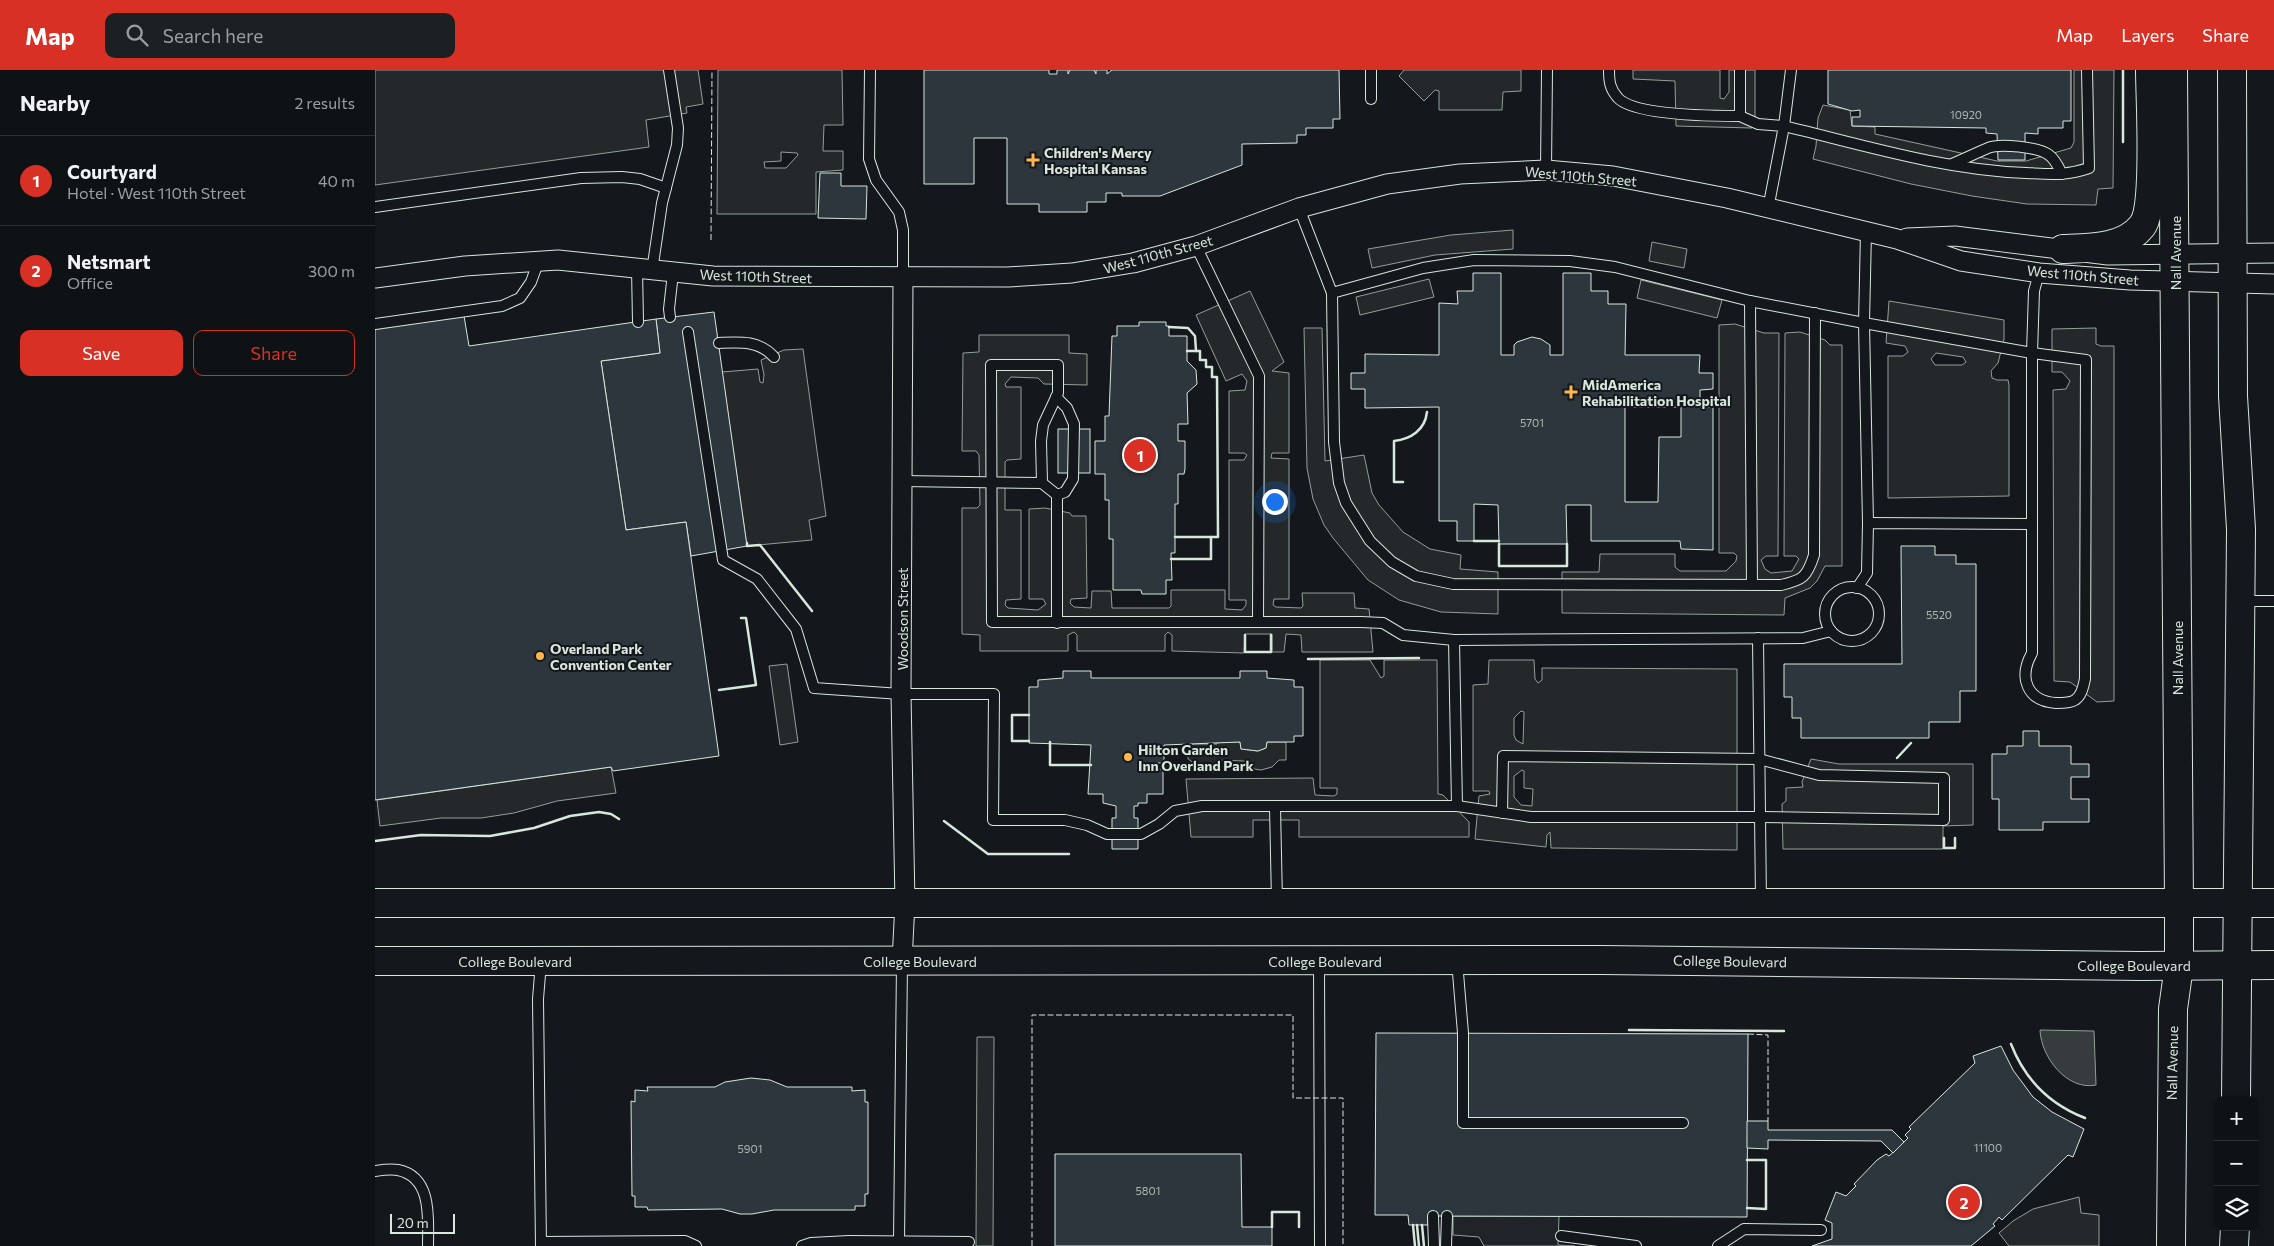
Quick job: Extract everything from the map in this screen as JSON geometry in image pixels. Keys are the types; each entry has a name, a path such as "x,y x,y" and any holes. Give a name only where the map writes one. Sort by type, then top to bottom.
{"main road":[{"path":"2063,249 2106,246 2135,233 2143,225 2150,204 2150,70"},
{"name":"Nall Avenue","path":"2171,1246 2173,1009 2179,966 2173,70"},
{"path":"2233,70 2231,254 2233,396 2241,529 2236,1096"},
{"path":"375,903 2274,903"},
{"name":"College Boulevard","path":"375,961 1457,960 2179,966 2274,965"},
{"path":"2235,1231 2235,1246"}],"street":[{"name":"West 110th Street","path":"375,278 465,266 539,260 593,262 673,273 733,276 903,278 1008,277 1072,273 1133,263 1196,246 1299,208 1357,191 1422,178 1460,174 1546,170 1613,176 1657,183 1727,198 1767,210 1897,238 1961,261 2039,273 2175,269 2231,254 2274,253"},
{"name":"West 110th Street","path":"1897,238 1955,236 2063,249 2108,255 2175,269 2232,284 2274,284"},
{"name":"Woodson Street","path":"903,278 901,694 905,903 903,961"}],"lane":[{"path":"638,322 645,270 677,145 678,128 669,70"},
{"path":"870,70 869,159 876,180 899,212 903,230 903,278"},
{"path":"1371,70 1371,99"},
{"path":"1546,170 1547,70"},
{"path":"1609,70 1609,86 1619,100 1634,106 1690,116 1740,116 1758,124 1784,126 1987,172 2070,175 2089,168 2087,70"},
{"path":"1739,70 1740,116"},
{"path":"1767,210 1784,126 1791,70"},
{"path":"1951,164 1976,155 1989,147 2030,148 2041,150 2051,156 2062,174"},
{"path":"375,207 581,178 622,177 640,179 666,188"},
{"path":"1299,208 1333,293 1334,442 1339,483 1354,518 1370,541 1392,562 1416,576 1453,584 1781,585 1797,582 1808,573 1814,555 1815,313"},
{"path":"1857,588 1867,573 1868,524 1864,323 1866,232"},
{"path":"1196,246 1259,376 1258,621"},
{"path":"375,324 502,306 520,298 531,282 539,260"},
{"path":"1333,293 1423,268 1474,260 1570,261 1615,267 1751,300 1864,323 2032,353 2085,360 2085,679 2082,693 2075,700 2061,703 2047,702 2037,698 2030,691 2026,679 2027,662 2031,653 2032,353 2034,291 2039,273"},
{"path":"670,317 669,309 673,273"},
{"path":"1751,300 1752,585"},
{"path":"688,332 723,560 757,579 796,629 814,688 901,694 994,694 993,820 1065,820 1087,825 1107,834 1141,834 1159,824 1175,811 1202,806 1457,806 1502,813 1531,817 1760,817 1944,820 1944,778 1819,775 1759,759 1503,756 1502,813"},
{"path":"719,343 749,343 762,346 774,357"},
{"path":"1042,483 1041,441 1043,425 1056,397 1058,365 991,365 992,622 1258,621 1383,623 1403,635 1454,640 1803,638 1831,631"},
{"path":"1056,397 1067,408 1074,424 1073,479 1065,492 1057,495"},
{"path":"903,481 1042,483 1057,495"},
{"path":"1057,495 1057,623"},
{"path":"1868,524 2031,524"},
{"path":"1857,588 1869,592 1879,607 1880,616 1873,632 1867,638 1849,642 1835,636 1831,631 1825,618 1827,603 1836,592 1842,589 1857,588"},
{"path":"2241,601 2274,601"},
{"path":"1758,638 1761,903"},
{"path":"1454,640 1457,806"},
{"path":"1275,807 1277,903"},
{"path":"1457,960 1463,1033 1463,1123 1683,1124"},
{"path":"542,961 539,999 541,1244 685,1241 697,1246"},
{"path":"899,1242 903,961"},
{"path":"1319,961 1320,1246"},
{"path":"375,1171 399,1170 420,1182 427,1202 428,1246"},
{"path":"1433,1216 1434,1246"},
{"path":"1446,1246 1447,1216"},
{"path":"1718,1246 1744,1229 1821,1230"},
{"path":"1561,1236 1636,1246"},
{"path":"803,1246 811,1243 849,1241 969,1242"}],"shaded area":[{"path":"375,70 698,70 703,104 686,107 687,113 646,120 649,147 375,185"},
{"path":"718,70 842,70 843,125 824,125 823,151 843,151 843,170 816,172 816,214 717,214","holes":["781,152 797,153 798,155 786,168 765,168 764,162 781,161"]},
{"path":"1404,70 1521,70 1521,91 1503,92 1502,110 1439,110 1439,91 1435,90 1424,101 1399,76"},
{"path":"1633,70 1720,70 1720,98 1724,99 1729,92 1729,70 1755,70 1755,116 1752,128 1676,126 1675,81 1633,79"},
{"path":"2074,70 2114,70 2113,188 2098,189 2096,205 2027,204 1972,196 1911,184 1813,159 1818,118 1823,105 1850,110 1852,126 1875,127 1875,134 1997,161 2026,161 2071,148 2074,142"},
{"path":"1513,230 1513,249 1435,255 1372,268 1368,249 1451,235"},
{"path":"1652,242 1687,249 1684,268 1649,261"},
{"path":"1429,279 1434,297 1360,315 1356,297"},
{"path":"1641,280 1722,300 1717,318 1637,298"},
{"path":"1250,291 1284,362 1272,371 1289,373 1289,453 1272,453 1271,458 1289,459 1289,599 1274,599 1273,605 1276,607 1301,608 1303,606 1302,593 1354,593 1355,608 1369,609 1373,652 1302,652 1301,635 1286,634 1284,652 1272,652 1272,634 1245,634 1244,653 1172,651 1172,635 1168,632 1165,635 1165,651 1077,651 1077,635 1074,632 1068,635 1068,651 980,651 980,635 962,634 962,508 977,508 980,505 979,455 976,451 962,451 963,353 979,352 979,335 1069,335 1069,353 1087,354 1087,385 1044,384 1038,378 1011,377 1005,384 1006,387 1021,387 1021,459 1007,460 1005,462 1005,510 1021,510 1021,599 1006,600 1005,605 1008,608 1038,610 1046,604 1043,599 1029,599 1029,509 1045,508 1070,513 1072,516 1086,516 1087,598 1071,599 1070,603 1074,607 1091,608 1092,591 1111,591 1112,608 1169,608 1171,606 1171,590 1225,590 1225,609 1242,610 1246,605 1246,600 1229,600 1229,460 1244,460 1247,455 1244,453 1229,453 1229,391 1245,390 1247,381 1242,374 1226,381 1196,315"},
{"path":"1889,301 2004,320 2004,339 1998,363 1991,371 1992,378 2008,380 2009,385 2009,496 1888,498 1888,356 1903,356 1908,352 1905,346 1886,343","holes":["1936,353 1963,357 1966,362 1962,365 1935,365 1931,359"]},
{"path":"1735,324 1764,333 1779,333 1778,556 1766,556 1761,560 1765,569 1771,573 1792,571 1799,559 1796,556 1784,556 1785,333 1800,332 1825,340 1830,345 1842,345 1842,566 1825,566 1817,581 1810,588 1785,598 1784,615 1562,613 1562,572 1599,572 1600,554 1675,554 1675,567 1680,571 1726,571 1736,561 1737,556 1734,553 1719,553 1719,325"},
{"path":"1304,328 1322,328 1325,461 1364,455 1372,493 1379,505 1403,532 1430,549 1461,555 1460,569 1498,572 1498,614 1441,612 1399,600 1368,580 1324,525 1313,499 1307,468"},
{"path":"2096,328 2096,344 2114,346 2114,701 2097,702 2070,682 2054,681 2053,390 2066,389 2070,381 2062,372 2052,372 2052,329"},
{"path":"803,349 826,516 809,520 812,540 747,546 722,372 758,369 760,382 763,383 764,375 761,360 784,350"},
{"path":"1320,660 1370,660 1381,678 1384,676 1384,660 1437,660 1438,794 1443,795 1469,822 1469,837 1299,837 1299,820 1253,820 1253,837 1191,837 1186,779 1313,778 1315,795 1334,796 1337,794 1337,788 1320,788"},
{"path":"1489,660 1534,660 1535,679 1538,683 1542,680 1542,668 1737,669 1737,850 1551,848 1550,832 1547,835 1546,847 1475,839 1479,796 1490,794 1489,791 1473,791 1473,685 1488,684","holes":["1521,711 1524,712 1523,744 1516,740 1514,735 1514,718","1522,770 1524,771 1524,788 1533,789 1532,806 1521,805 1514,797 1514,776"]},
{"path":"787,664 798,742 780,745 769,666"},
{"path":"1218,742 1240,742 1241,749 1258,751 1266,748 1267,742 1286,742 1286,760 1279,760 1272,767 1261,770 1254,769 1244,761 1217,760 1217,771 1213,772 1204,770 1188,759 1188,752 1192,744 1217,744"},
{"path":"1811,759 1839,764 1973,764 1973,825 1943,826 1943,849 1783,849 1782,804 1786,801 1786,788 1803,787 1802,782"},
{"path":"611,767 616,793 557,801 514,813 481,818 441,818 380,826 377,800"},
{"path":"2040,1030 2094,1031 2096,1085 2075,1083 2057,1070 2045,1051"},
{"path":"977,1037 994,1037 993,1246 976,1246"},
{"path":"2079,1197 2081,1213 2099,1215 2099,1246 2009,1246 1999,1233 2013,1221 2033,1209"},
{"path":"1453,1216 1559,1216 1558,1245 1575,1246 1484,1246 1479,1237 1453,1235"}],"building":[{"name":"Children's Mercy Hospital Kansas","path":"924,70 1049,70 1049,74 1057,74 1057,70 1068,70 1068,74 1070,70 1094,70 1096,74 1096,70 1107,70 1107,74 1112,70 1339,70 1340,119 1333,119 1333,128 1306,128 1306,135 1297,135 1297,143 1242,144 1242,165 1160,196 1122,196 1122,193 1106,193 1106,202 1087,202 1087,212 1039,212 1039,204 1007,204 1007,138 974,138 974,184 924,184"},
{"path":"1828,70 2071,70 2071,121 2063,121 2063,128 2038,128 2038,134 2025,133 2025,160 1998,160 1997,134 1986,133 1986,128 1852,126 1852,117 1860,117 1860,110 1852,111 1828,104"},
{"path":"820,173 841,173 841,186 867,186 866,219 818,218"},
{"path":"1473,273 1501,273 1501,355 1514,355 1514,345 1517,342 1532,337 1541,339 1550,345 1550,355 1563,355 1563,273 1591,273 1591,291 1608,291 1608,304 1626,304 1625,355 1700,355 1699,373 1713,373 1713,389 1700,390 1700,407 1713,407 1713,550 1681,549 1680,541 1591,541 1591,505 1566,505 1567,544 1499,544 1498,505 1474,504 1474,541 1457,541 1457,521 1439,521 1439,407 1365,408 1365,389 1351,389 1351,373 1365,373 1365,354 1439,355 1439,303 1458,304 1457,291 1473,291","holes":["1625,407 1681,407 1681,437 1659,437 1658,502 1625,502"]},
{"path":"714,312 747,546 691,556 686,522 626,530 601,361 660,353 656,319"},
{"name":"Overland Park Convention Center","path":"464,316 469,346 656,319 660,353 601,361 626,530 686,522 719,756 613,771 611,767 375,800 375,328"},
{"path":"1139,322 1166,322 1166,326 1169,326 1169,336 1187,336 1187,361 1196,370 1197,384 1187,393 1188,424 1178,424 1178,441 1185,441 1185,469 1184,474 1178,474 1178,504 1175,504 1175,553 1171,553 1172,580 1166,580 1166,594 1142,594 1141,590 1113,590 1113,539 1109,539 1109,500 1105,500 1105,474 1095,474 1095,441 1105,441 1105,416 1109,416 1112,336 1117,336 1117,326 1139,326"},
{"path":"1058,429 1090,429 1090,473 1058,473"},
{"path":"1901,546 1935,546 1935,555 1956,555 1956,564 1976,564 1976,691 1960,691 1960,722 1929,722 1929,738 1801,738 1801,718 1792,718 1792,697 1784,697 1784,664 1902,664"},
{"name":"Hilton Garden Inn Overland Park","path":"1063,671 1091,671 1091,678 1240,678 1240,671 1267,671 1267,678 1294,680 1294,687 1303,687 1303,736 1294,736 1294,742 1267,742 1266,748 1258,751 1241,749 1240,742 1164,745 1164,763 1156,763 1156,769 1163,769 1163,794 1147,794 1147,803 1138,803 1138,806 1134,806 1134,818 1138,818 1138,849 1112,849 1112,818 1116,818 1116,806 1103,803 1103,794 1088,794 1091,745 1029,743 1029,687 1038,687 1038,680 1063,678"},
{"path":"2023,731 2039,731 2039,746 2071,746 2071,764 2089,764 2089,777 2071,777 2071,799 2089,799 2089,822 2043,822 2043,830 1999,830 1999,799 1992,799 1992,754 2007,754 2007,746 2023,746"},
{"path":"1376,1033 1748,1034 1747,1217 1428,1216 1428,1225 1409,1225 1408,1215 1375,1215"},
{"path":"2001,1046 2013,1070 2033,1097 2052,1112 2084,1129 2073,1157 2068,1155 2002,1220 1999,1217 1993,1224 1995,1226 1971,1246 1812,1246 1832,1239 1832,1223 1825,1220 1836,1192 1846,1196 1856,1186 1854,1184 1877,1160 1886,1154 1889,1156 1904,1142 1908,1138 1905,1135 1911,1129 1909,1127 1975,1063 1973,1056"},
{"path":"751,1078 770,1080 787,1087 852,1087 852,1091 865,1090 865,1102 868,1102 868,1194 865,1194 865,1206 855,1206 855,1210 774,1210 752,1214 740,1214 722,1209 648,1210 647,1207 635,1207 635,1196 632,1196 631,1101 635,1102 635,1090 648,1091 647,1087 715,1087 725,1082"},
{"path":"1747,1121 1768,1121 1768,1130 1892,1130 1904,1142 1893,1153 1881,1141 1768,1140 1768,1149 1747,1148"},
{"path":"1055,1154 1241,1154 1242,1227 1272,1227 1272,1246 1055,1246"}],"fence":[{"path":"711,240 712,70"},
{"path":"1032,1246 1032,1015 1293,1015 1293,1098 1343,1098 1343,1246"},
{"path":"1748,1034 1768,1035 1768,1121"}],"wall":[{"path":"2123,70 2123,142"},
{"path":"1169,327 1188,328 1195,336 1196,351"},
{"path":"1187,351 1200,351 1200,360 1206,360 1206,367 1212,367 1212,377 1217,377 1218,537 1211,537"},
{"path":"1403,482 1394,482 1394,441 1411,436 1420,429 1427,412"},
{"path":"1171,559 1211,559 1211,537 1175,537"},
{"path":"1474,541 1499,541"},
{"path":"747,543 747,546 760,545 812,611"},
{"path":"1499,544 1499,566 1567,566 1567,544"},
{"path":"719,690 756,685 746,618 741,618"},
{"path":"1245,635 1245,652 1271,652 1271,635"},
{"path":"1308,659 1419,658"},
{"path":"1029,715 1012,715 1012,741 1029,741"},
{"path":"1050,742 1050,765 1091,765"},
{"path":"1897,758 1911,743"},
{"path":"375,841 421,835 490,836 534,828 570,816 599,812 611,814 619,819"},
{"path":"944,821 988,854 1069,854"},
{"path":"1944,838 1944,848 1955,848 1955,838"},
{"path":"1629,1030 1784,1031"},
{"path":"2011,1044 2023,1069 2031,1080 2060,1106 2085,1118"},
{"path":"1747,1160 1766,1160 1766,1209 1747,1208"},
{"path":"1272,1227 1272,1212 1299,1212 1299,1227"},
{"path":"1413,1225 1415,1246"},
{"path":"1417,1225 1419,1246"},
{"path":"1422,1225 1424,1246"}],"place":[{"name":"Children's Mercy Hospital Kansas","path":"1033,160"},
{"name":"MidAmerica Rehabilitation Hospital","path":"1571,392"},
{"name":"Courtyard","path":"1140,455"},
{"name":"Overland Park Convention Center","path":"540,656"},
{"name":"Hilton Garden Inn Overland Park","path":"1128,757"},
{"name":"Netsmart","path":"1964,1202"}]}
